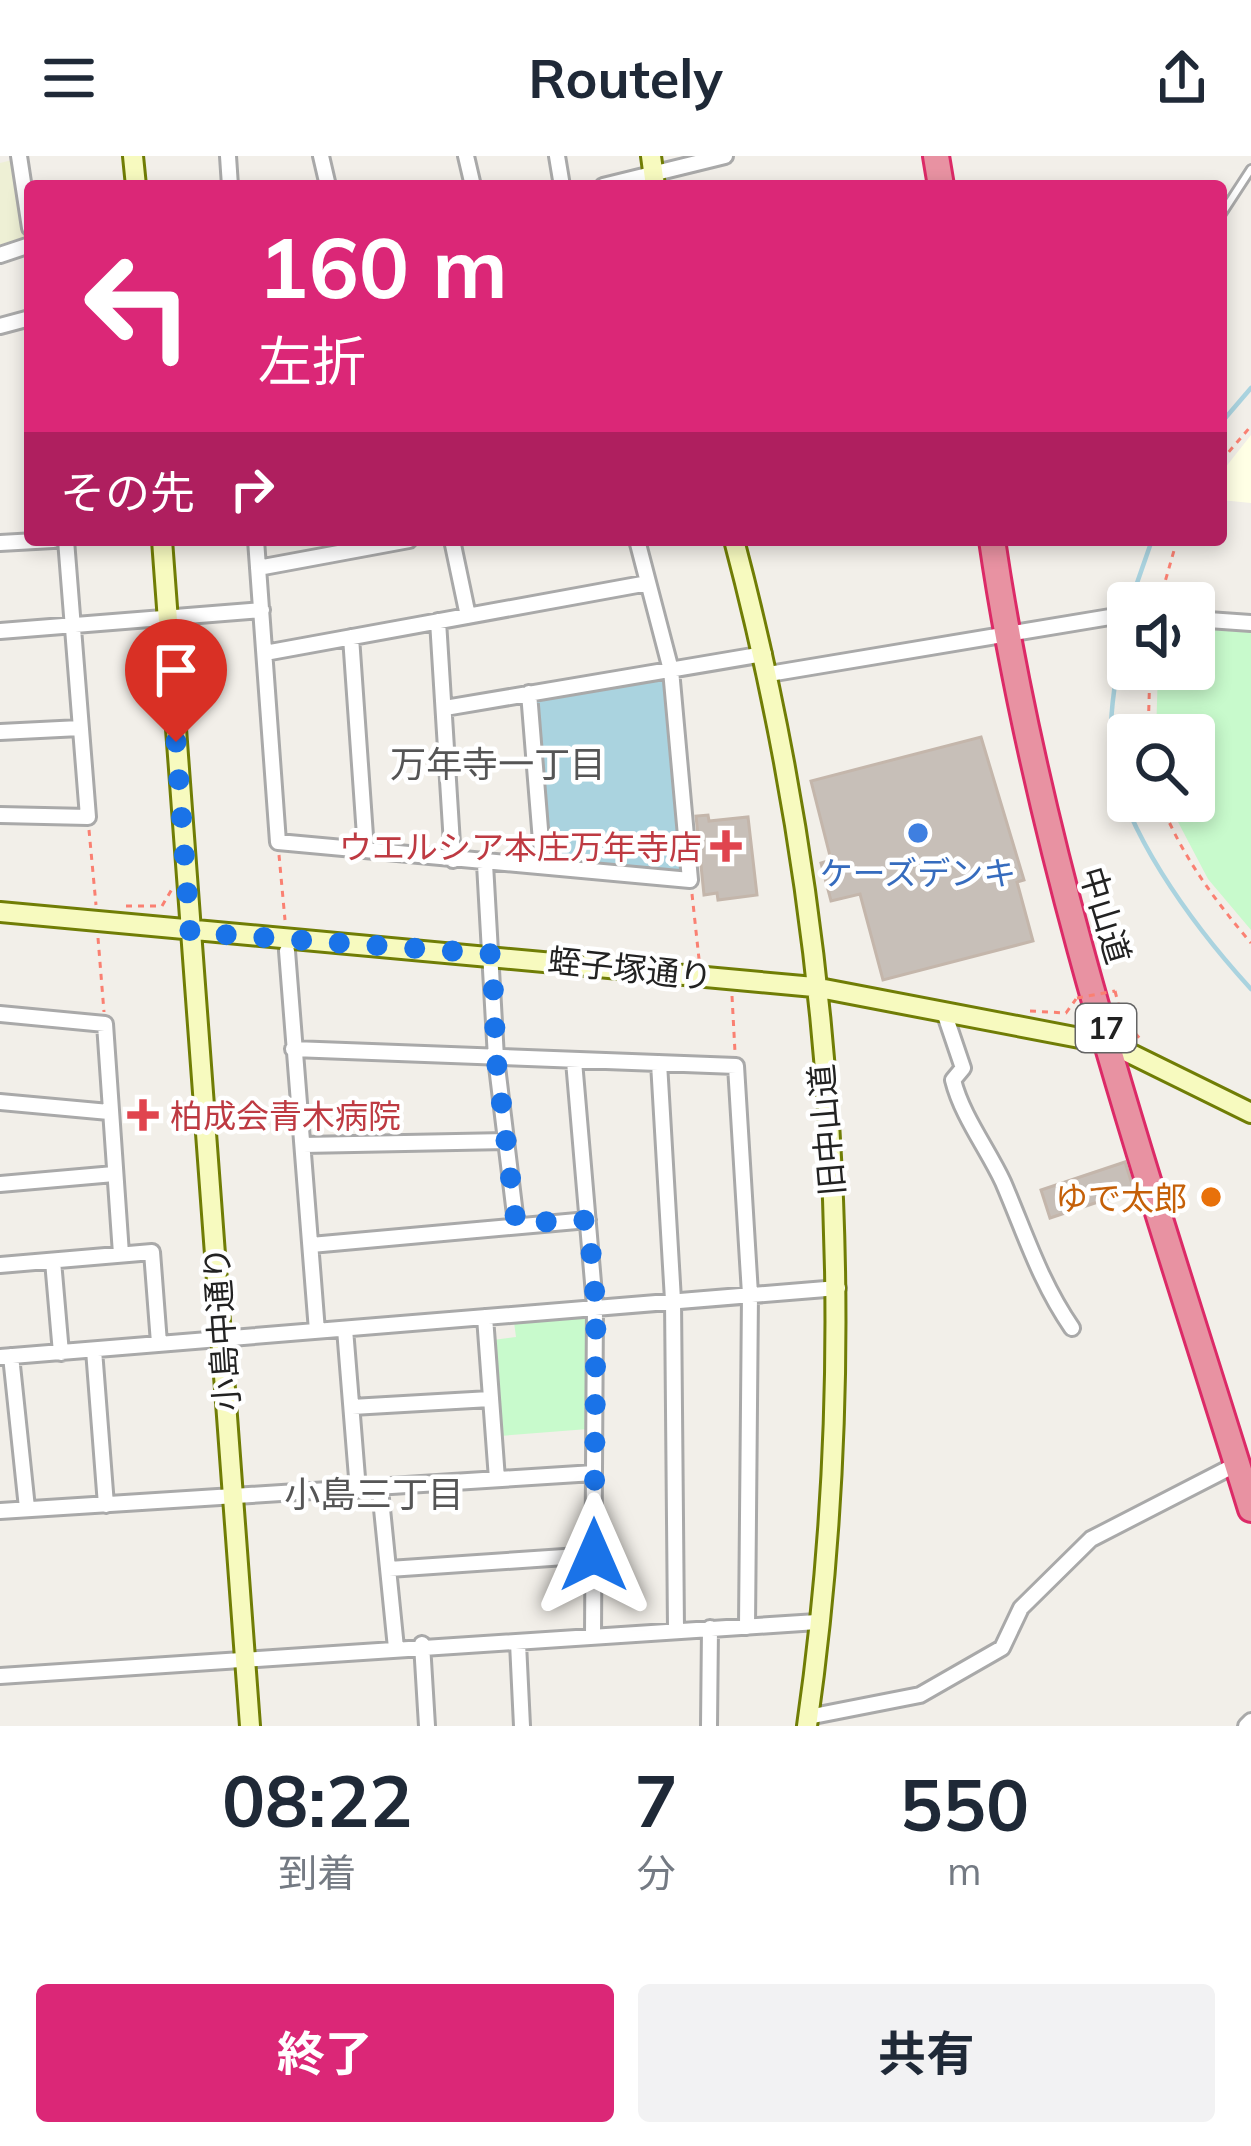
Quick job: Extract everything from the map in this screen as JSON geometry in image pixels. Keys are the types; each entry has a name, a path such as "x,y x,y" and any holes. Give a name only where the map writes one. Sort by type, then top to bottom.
{"highway":[{"name":"中山道","path":"993,546 1006,632 1055,859 1251,1509"}],"street":[{"path":"625,180 724,156"},
{"path":"0,163 20,157"},
{"path":"0,815 88,817 67,546"},
{"name":"小島中通り","path":"162,546 250,1726"},
{"path":"256,546 278,842 690,880 671,670 639,546"},
{"path":"258,568 346,546"},
{"path":"453,546 468,616"},
{"name":"旧中山道","path":"736,546 766,664 795,819 838,1288 808,1721"},
{"path":"266,653 648,583"},
{"path":"0,631 262,610"},
{"path":"445,708 671,670 766,664 1107,616"},
{"path":"1215,620 1251,622"},
{"path":"438,621 453,860"},
{"path":"351,637 366,850"},
{"path":"529,693 543,866"},
{"path":"0,732 80,728"},
{"path":"485,864 496,1058 516,1223"},
{"name":"蛭子塚通り","path":"0,912 814,987 1112,1044 1251,1113"},
{"path":"287,951 317,1331"},
{"path":"944,1012 963,1068 953,1080 959,1103 1002,1181 1043,1285 1072,1328"},
{"path":"0,1014 105,1024 121,1254"},
{"path":"293,1048 736,1066 750,1294 748,1627"},
{"path":"574,1060 596,1306 593,1635"},
{"path":"658,1063 673,1300 676,1629"},
{"path":"0,1102 110,1112"},
{"path":"303,1144 507,1142"},
{"path":"0,1184 114,1174"},
{"path":"311,1245 588,1220"},
{"path":"0,1265 152,1252 159,1343"},
{"path":"53,1261 61,1353"},
{"path":"27,1508 6,1357 838,1288"},
{"path":"485,1317 497,1479"},
{"path":"345,1329 358,1490"},
{"path":"94,1350 106,1505"},
{"path":"352,1407 490,1399"},
{"path":"808,1721 920,1695 1002,1648 1021,1609 1090,1538 1237,1464"},
{"path":"0,1511 594,1473"},
{"path":"380,1490 396,1648"},
{"path":"389,1569 594,1555"},
{"path":"0,1676 422,1644 518,1643 817,1622"},
{"path":"709,1726 710,1628"},
{"path":"518,1643 522,1726"},
{"path":"422,1644 428,1726"}],"lane":[{"path":"1227,206 1251,169"}],"path":[{"path":"1227,454 1251,426"},
{"path":"1165,582 1175,546"},
{"path":"88,817 96,906"},
{"path":"1168,822 1206,889 1251,943"},
{"path":"278,842 285,920"},
{"path":"690,880 698,958"},
{"path":"98,937 105,1024"},
{"path":"1030,1011 1066,1013 1078,996 1114,988 1122,1018 1142,1040"},
{"path":"732,992 736,1066"}],"shaded area":[{"path":"20,158 24,247 0,255 0,163"},
{"path":"1251,435 1251,503 1227,501 1227,465"}],"green space":[{"path":"1215,627 1251,630 1251,930 1208,879 1178,822 1215,822 1215,714 1157,714 1157,690 1215,690"},
{"path":"584,1315 591,1322 588,1429 500,1436 493,1340 516,1337 514,1322"}],"water":[{"path":"660,677 665,682 684,866 679,872 555,861 546,851 535,702"}],"building":[{"name":"ケーズデンキ","path":"981,737 1024,880 1017,882 1033,941 883,980 860,894 831,901 821,863 831,860 811,781"},
{"name":"ウエルシア本庄万年寺店","path":"708,815 709,821 748,817 757,895 718,900 717,893 704,895 696,816"},
{"path":"1125,1162 1134,1190 1050,1218 1041,1190"}],"waterway":[{"path":"1227,416 1251,388"},
{"path":"1137,582 1150,546"},
{"path":"1115,690 1111,739 1126,804 1184,906 1251,989"}],"place":[{"name":"ケーズデンキ","path":"918,833"},
{"name":"ウエルシア本庄万年寺店","path":"726,846"},
{"name":"柏成会青木病院","path":"143,1115"},
{"name":"ゆで太郎","path":"1211,1197"}],"district":[{"name":"万年寺一丁目","path":"498,763"},
{"name":"小島三丁目","path":"374,1493"}],"route":[{"path":"176,742 190,932 492,954 496,1058 516,1223 588,1220 592,1243 594,1555"}]}
